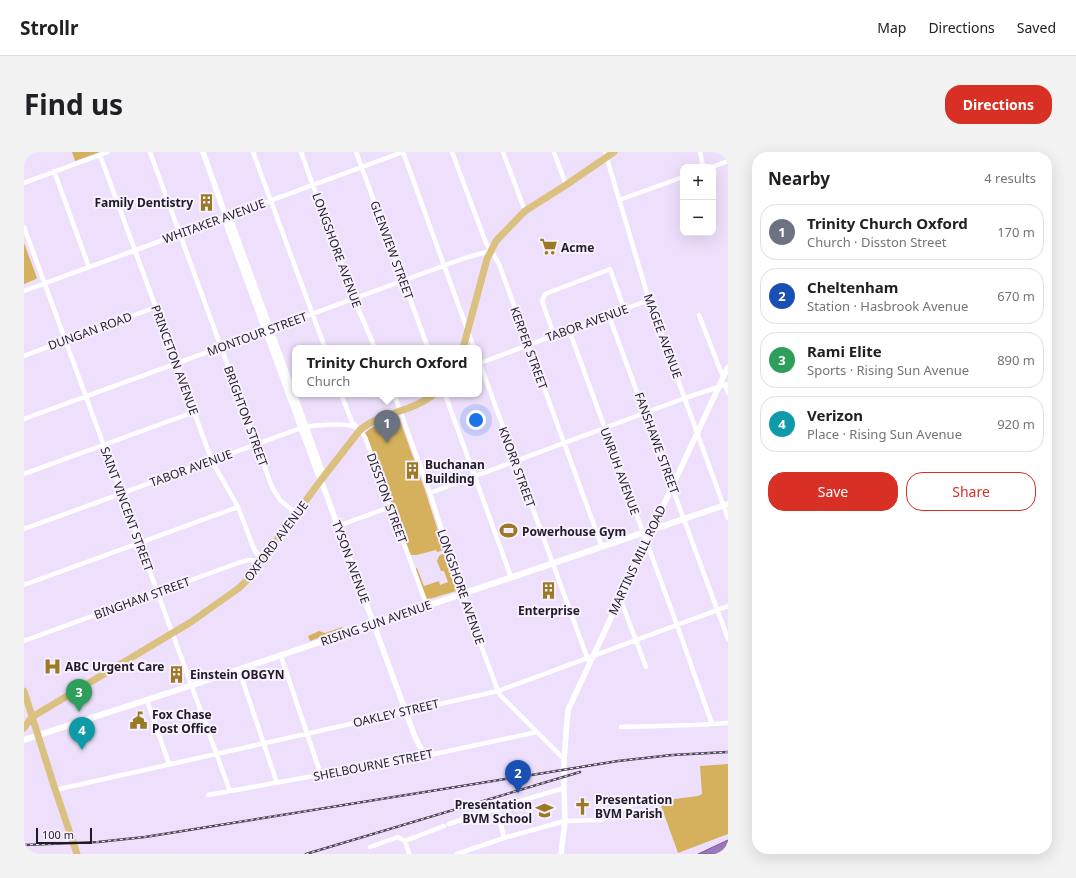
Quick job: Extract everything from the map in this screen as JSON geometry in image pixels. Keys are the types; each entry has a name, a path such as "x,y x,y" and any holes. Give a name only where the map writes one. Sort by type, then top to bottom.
{"main road":[{"path":"464,345 490,251 496,241 525,211 566,185 606,155 614,152"},
{"name":"OXFORD AVENUE","path":"24,728 32,717 206,613 239,588 247,580 360,430 367,424 428,397"},
{"name":"RISING SUN AVENUE","path":"24,740 192,686 726,505"},
{"path":"24,692 77,853"}],"street":[{"path":"24,183 108,152"},
{"name":"BRIGHTON STREET","path":"150,152 272,488 278,497 297,514"},
{"name":"TYSON AVENUE","path":"203,152 226,217 227,226 247,274 303,427 322,471 321,480 405,711 415,737 425,756"},
{"path":"253,152 324,345"},
{"name":"LONGSHORE AVENUE","path":"301,152 354,299 374,345"},
{"name":"GLENVIEW STREET","path":"356,152 427,345"},
{"path":"403,152 473,345"},
{"name":"WHITAKER AVENUE","path":"24,291 403,152"},
{"name":"KERPER STREET","path":"452,152 486,243 499,264 602,547"},
{"path":"503,152 525,211"},
{"path":"554,152 566,185"},
{"path":"700,152 702,164"},
{"name":"PRINCETON AVENUE","path":"100,155 212,461 238,507 254,549 261,560"},
{"name":"MAGEE AVENUE","path":"606,155 649,300 726,505 728,518"},
{"path":"716,166 728,161"},
{"path":"54,172 89,267"},
{"path":"619,200 680,178"},
{"name":"SAINT VINCENT STREET","path":"24,227 230,791"},
{"name":"MONTOUR STREET","path":"24,419 482,252 490,251"},
{"path":"554,335 543,303 543,296 546,292 610,269 624,310"},
{"name":"TABOR AVENUE","path":"482,361 609,316 649,300"},
{"name":"DUNGAN ROAD","path":"24,356 156,307"},
{"path":"699,315 723,377"},
{"name":"FANSHAWE STREET","path":"609,316 728,639"},
{"name":"UNRUH AVENUE","path":"569,330 712,724"},
{"name":"MARTINS MILL ROAD","path":"561,854 565,821 564,762 568,710 589,659 620,598 728,367"},
{"name":"KNORR STREET","path":"482,370 552,564 589,659"},
{"path":"430,493 685,398 727,385 728,393"},
{"name":"DISSTON STREET","path":"342,397 352,422 360,430 369,448 427,606"},
{"name":"LONGSHORE AVENUE","path":"395,397 430,493 462,594 498,691 501,696 564,762"},
{"path":"445,397 511,577"},
{"path":"24,474 194,412"},
{"name":"TABOR AVENUE","path":"24,530 303,427 349,425 360,430"},
{"path":"24,585 238,507"},
{"path":"338,526 390,507"},
{"name":"BINGHAM STREET","path":"24,641 248,560 261,560"},
{"path":"620,598 646,667"},
{"name":"OAKLEY STREET","path":"55,790 498,691 589,659 636,639 728,606"},
{"path":"281,656 321,775"},
{"path":"239,670 277,783"},
{"path":"147,700 169,764"},
{"path":"622,727 712,724 728,722"},
{"name":"SHELBOURNE STREET","path":"208,794 425,756 537,732"},
{"path":"405,842 446,825 564,785"},
{"path":"457,854 504,838 565,821 601,820 631,805 657,797 667,798"},
{"path":"497,808 504,838"},
{"path":"370,848 398,837 405,842 409,854"}],"shaded area":[{"path":"72,152 100,152 75,161"},
{"path":"24,243 37,278 24,284"},
{"path":"397,417 399,418 425,490 444,550 437,552 436,550 417,555 411,555 409,553 365,433 371,428"},
{"path":"444,553 456,591 426,600 415,569 417,568 424,586 439,581 440,585 448,582 444,571 441,571 437,561 439,556"},
{"path":"342,627 343,629 310,641 308,636 319,631 325,633"},
{"path":"728,764 728,834 678,853 660,803 669,805 674,799 698,796 702,794 700,766"},
{"path":"728,840 728,854 698,854"}],"railway":[{"path":"24,845 98,842 145,837 618,761 672,755 728,752"},
{"path":"306,854 580,772"}],"place":[{"name":"Family Dentistry","path":"206,202"},
{"name":"Acme","path":"548,247"},
{"name":"Trinity Church Oxford","path":"387,443"},
{"name":"Buchanan Building","path":"412,471"},
{"name":"Powerhouse Gym","path":"509,531"},
{"name":"Enterprise","path":"549,591"},
{"name":"ABC Urgent Care","path":"52,666"},
{"name":"Einstein OBGYN","path":"177,674"},
{"name":"Rami Elite","path":"79,712"},
{"name":"Fox Chase Post Office","path":"139,721"},
{"name":"Verizon","path":"82,750"},
{"name":"Cheltenham","path":"518,793"},
{"name":"Presentation BVM Parish","path":"582,806"},
{"name":"Presentation BVM School","path":"545,811"}]}
